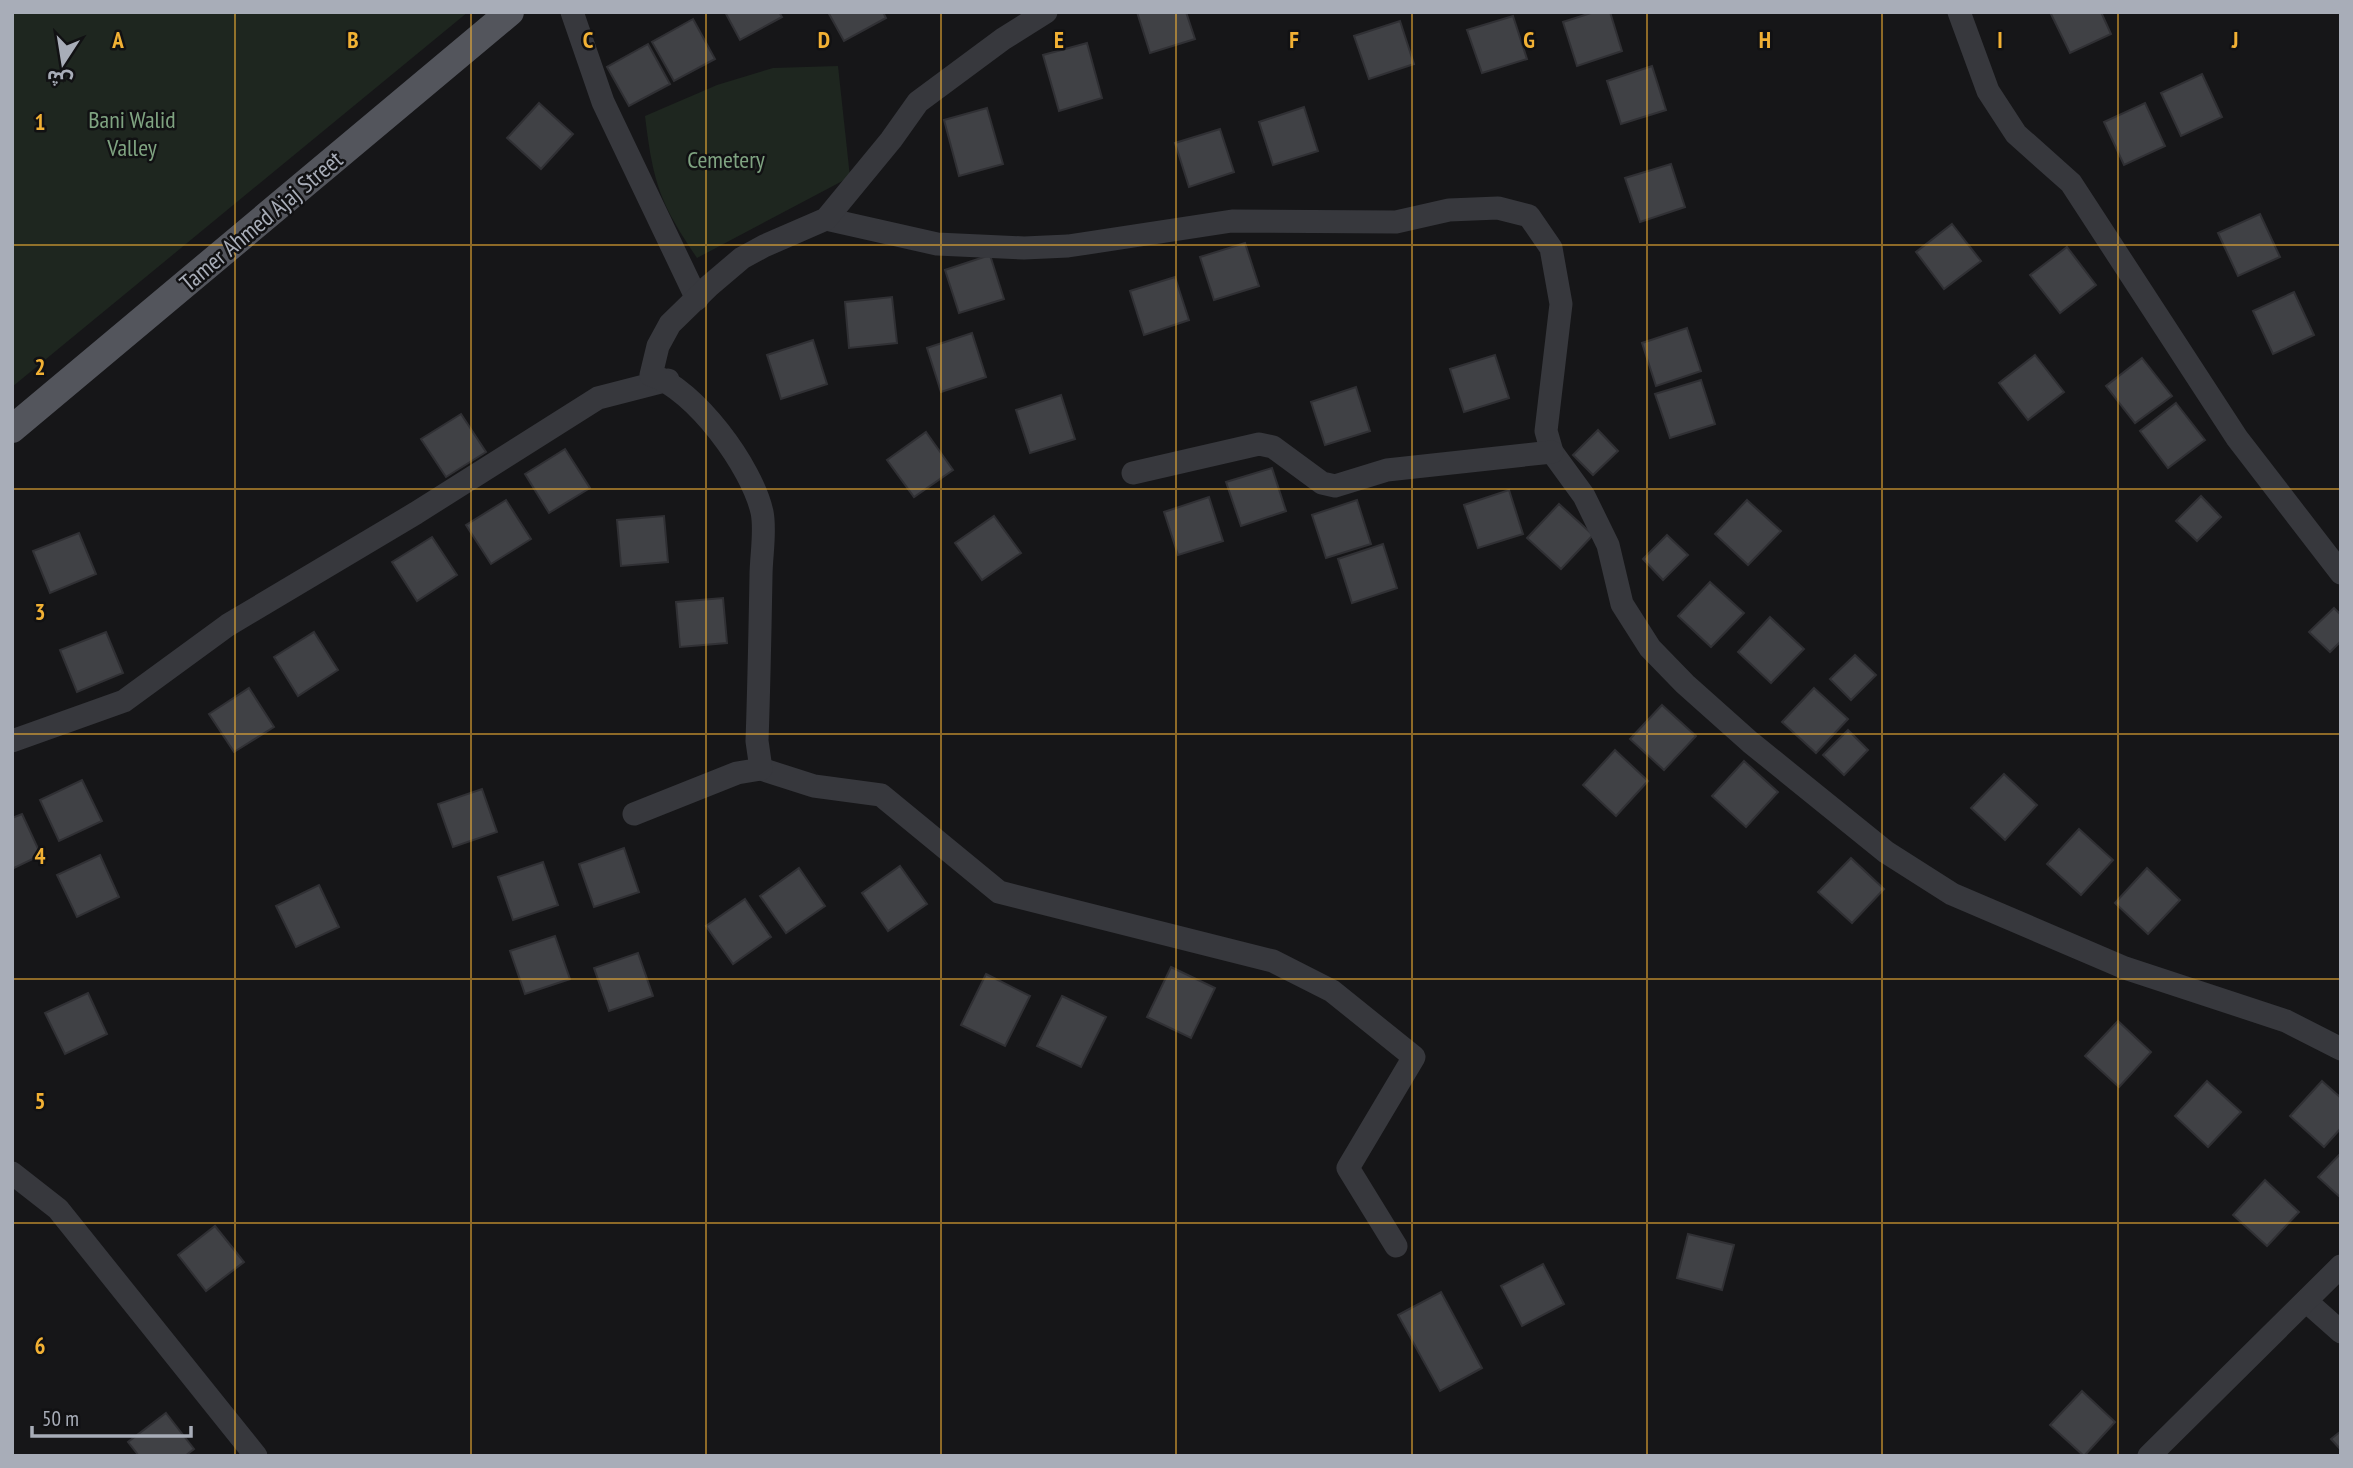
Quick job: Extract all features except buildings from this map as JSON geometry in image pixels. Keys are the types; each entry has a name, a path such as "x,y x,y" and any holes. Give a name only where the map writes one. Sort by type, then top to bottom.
{"main road":[{"name":"Tamer Ahmed Ajaj Street","path":"12,429 510,12"}],"street":[{"path":"572,12 603,102 697,299"},
{"path":"761,769 758,741 762,512 744,469 721,436 690,398 668,380 651,374 658,346 670,324 742,258 826,219 891,140 918,102 1003,39 1046,12"},
{"path":"1959,12 1988,91 2016,134 2071,183 2237,438 2341,573"},
{"path":"826,219 937,244 1024,248 1068,246 1233,221 1396,222 1449,210 1498,208 1529,216 1551,248 1561,304 1546,431 1552,452 1584,496 1608,545 1622,604 1650,648 1750,742 1886,852 1952,894 2125,968 2286,1021 2341,1049"},
{"path":"12,741 124,701 228,625 416,513 598,398 668,380"},
{"path":"1133,473 1259,444 1273,447 1322,483 1335,486 1388,470 1552,452"},
{"path":"634,814 737,773 761,769 814,786 881,795 999,892 1273,961 1332,991 1414,1058 1349,1168 1396,1246"},
{"path":"12,1172 58,1209 256,1456"},
{"path":"2149,1456 2341,1266"},
{"path":"2306,1301 2341,1332"}],"green space":[{"name":"Bani Walid Valley","path":"12,12 468,12 12,387"},
{"name":"Cemetery","path":"838,66 850,177 697,258 674,221 660,191 651,158 645,116 717,85 773,68"}]}
